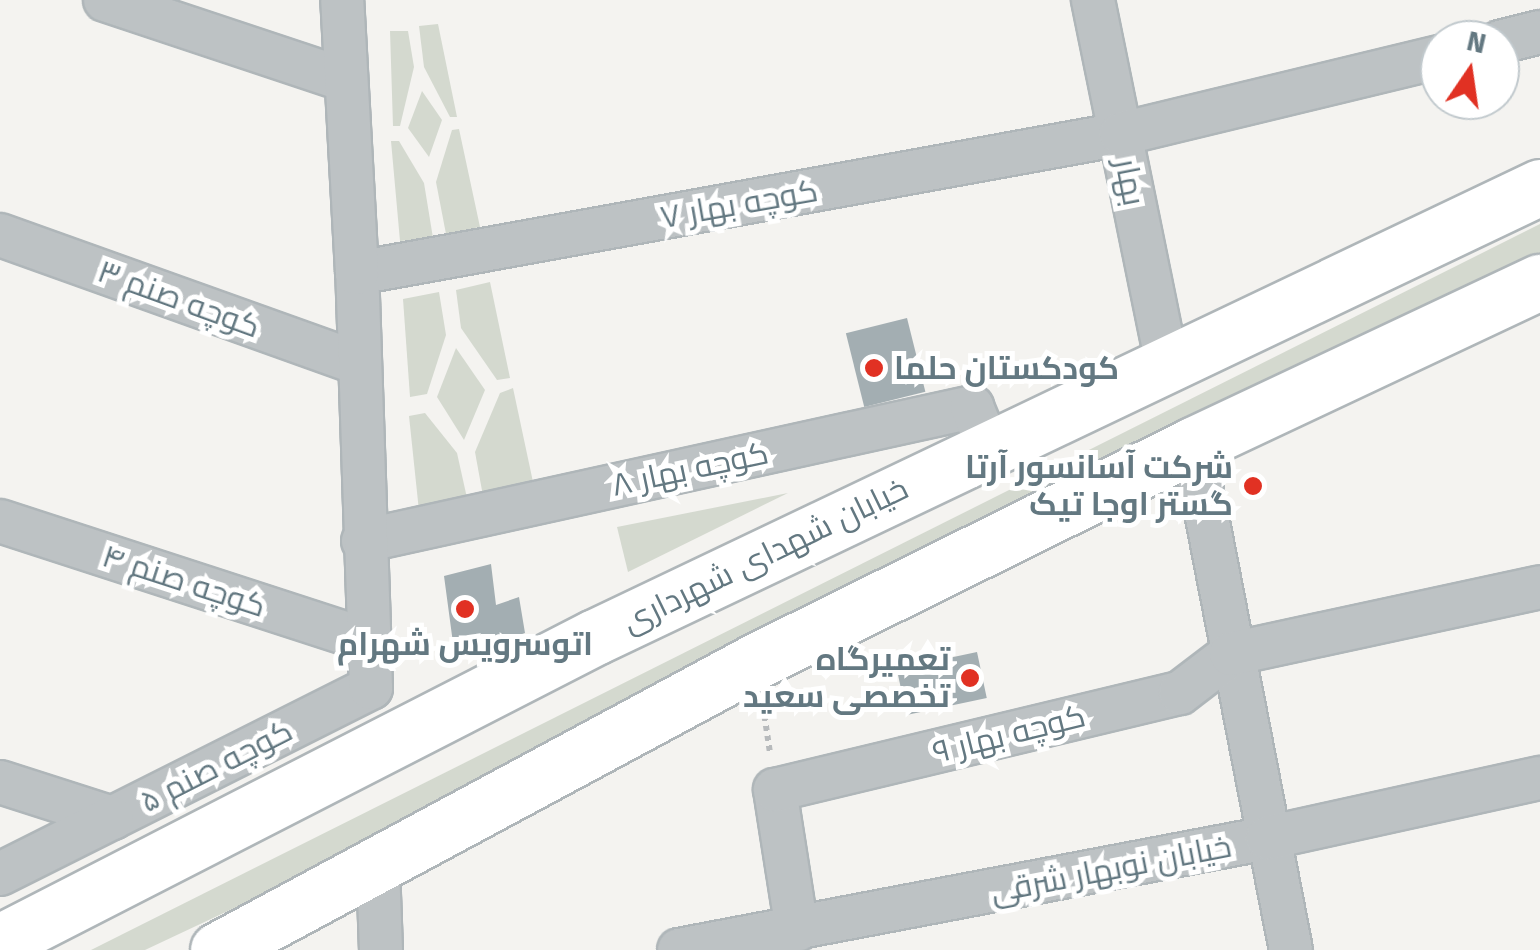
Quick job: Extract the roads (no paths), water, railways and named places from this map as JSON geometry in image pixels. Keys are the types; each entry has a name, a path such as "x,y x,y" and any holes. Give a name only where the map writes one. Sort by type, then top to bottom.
{"main road":[{"name":"خیابان شهدای شهرداری","path":"0,942 595,637 1540,187"},
{"path":"218,950 756,660 1192,444 1540,282"}],"street":[{"path":"105,0 346,80"},
{"name":"بهار","path":"1093,0 1167,363"},
{"path":"352,2 346,80 357,273 369,642"},
{"name":"کوچه بهار ۷","path":"357,273 1121,134 1420,61"},
{"name":"کوچه صنم ۳","path":"0,235 357,362"},
{"name":"کوچه بهار ۸","path":"363,542 972,407 989,448"},
{"path":"1192,444 1290,950"},
{"name":"کوچه صنم ۴","path":"0,520 369,642"},
{"path":"1231,654 1540,587"},
{"name":"کوچه صنم ۵","path":"0,782 112,818 370,688 369,642"},
{"name":"کوچه بهار ۹","path":"796,930 775,790 1180,692 1231,654"},
{"name":"خیابان نوبهار شرقی","path":"679,950 1267,838 1540,778"},
{"path":"0,874 112,818"},
{"path":"378,866 380,950"}],"place":[{"name":"کودکستان حلما","path":"874,368"},
{"name":"شرکت آسانسور آرتا گستر اوجا تیک","path":"1253,486"},
{"name":"اتوسرویس شهرام","path":"465,609"},
{"name":"تعمیرگاه تخصصی سعید","path":"970,678"}]}
